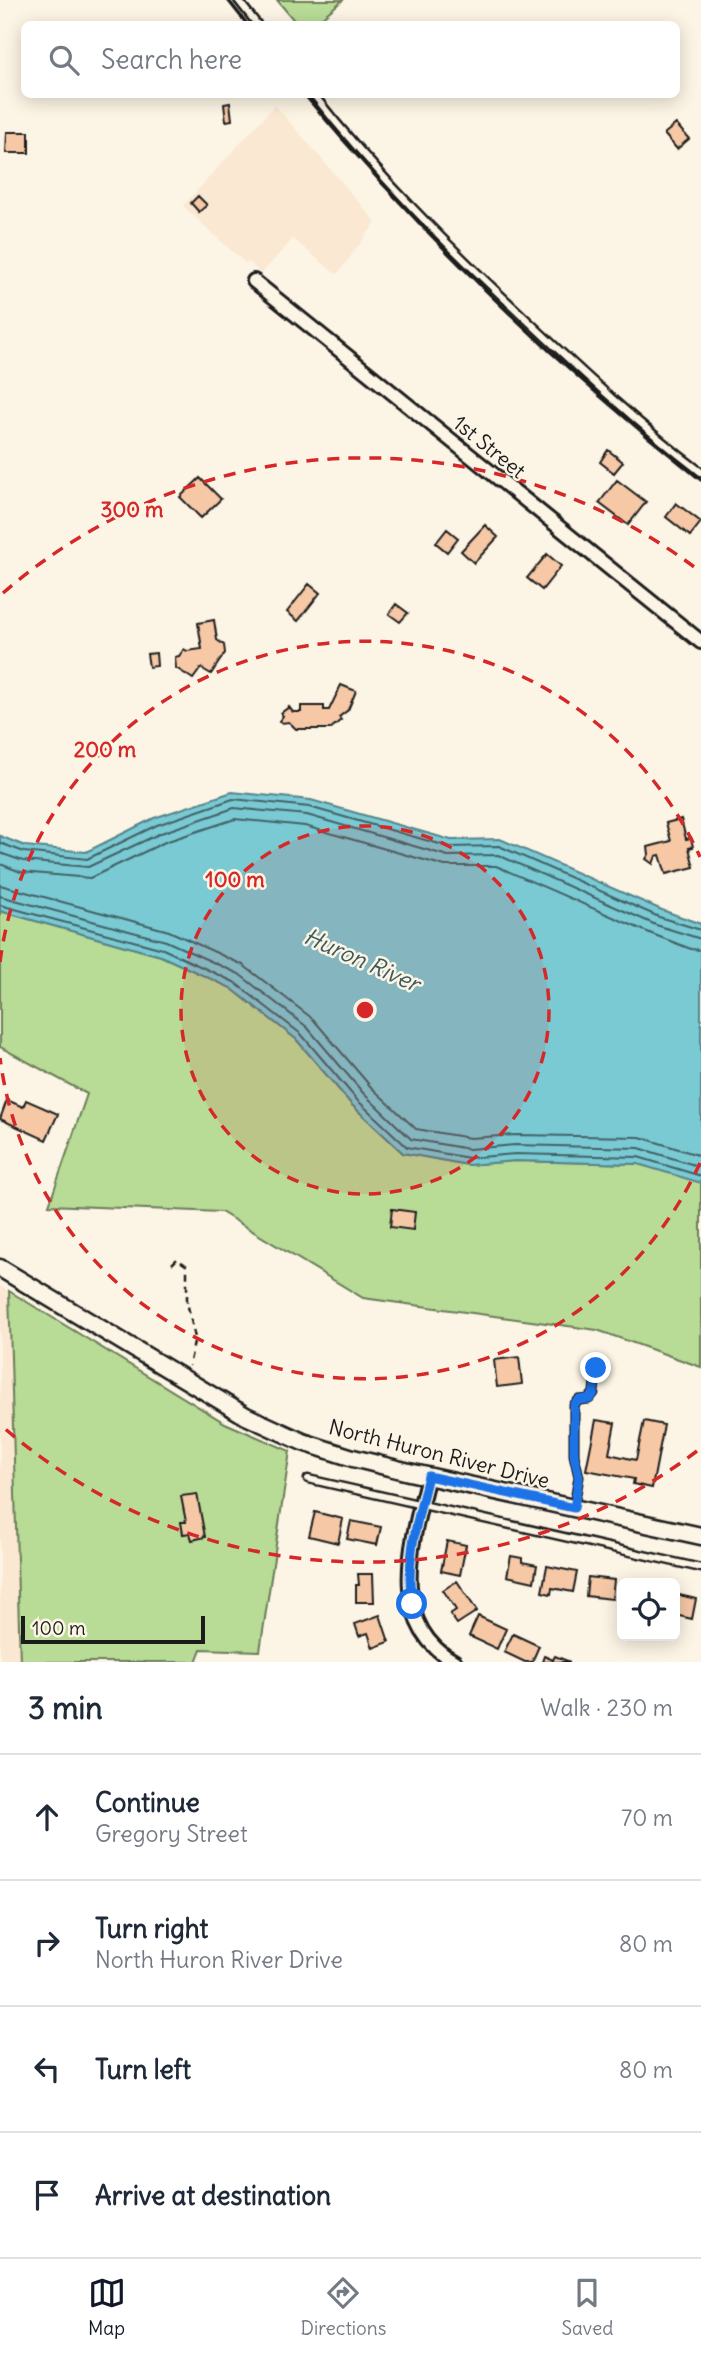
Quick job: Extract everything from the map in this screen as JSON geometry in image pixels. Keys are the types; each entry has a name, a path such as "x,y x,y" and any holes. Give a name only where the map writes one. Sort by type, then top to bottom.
{"main road":[{"name":"North Huron River Drive","path":"0,1268 246,1416 303,1441 353,1458 428,1476 701,1536"}],"street":[{"name":"1st Street","path":"254,281 701,642"},
{"path":"428,1476 410,1566 412,1604 421,1627 435,1647 456,1662"}],"lane":[{"path":"238,0 255,21"},
{"path":"316,98 395,190 471,267 580,370 663,443 701,472"},
{"path":"574,1508 579,1477 574,1455 574,1405 579,1400 590,1399 594,1393 596,1368"},
{"path":"308,1479 701,1568"}],"path":[{"path":"172,1264 177,1259 187,1266 187,1302 195,1338 192,1358 184,1379"}],"shaded area":[{"path":"275,105 376,222 337,275 293,239 261,274 249,262 246,264 183,206"},
{"path":"0,1286 9,1291 20,1662 0,1662"}],"green space":[{"path":"277,0 343,0 318,21 294,21"},
{"path":"0,911 161,956 231,988 296,1039 352,1105 403,1153 468,1165 515,1161 638,1164 701,1180 701,1367 597,1330 363,1298 221,1212 49,1205 87,1094 0,1047"},
{"path":"9,1291 225,1423 290,1451 260,1651 201,1649 196,1662 20,1662"}],"water":[{"name":"Huron River","path":"232,792 311,800 451,840 500,839 662,910 701,924 701,1183 638,1164 515,1161 468,1165 403,1153 352,1105 296,1039 231,988 161,956 0,911 0,836 25,846 86,852 154,818"}],"building":[{"path":"230,103 232,120 226,121 224,104"},
{"path":"676,124 689,139 677,149 664,134"},
{"path":"7,132 29,132 29,153 6,153"},
{"path":"198,196 207,205 199,212 191,203"},
{"path":"608,450 623,462 614,473 600,462"},
{"path":"200,478 221,499 201,518 180,497"},
{"path":"617,480 646,502 628,525 599,503"},
{"path":"676,503 701,522 690,536 666,517"},
{"path":"485,525 498,537 474,563 461,551"},
{"path":"447,529 458,538 447,552 436,543"},
{"path":"547,554 561,566 542,590 527,578"},
{"path":"309,584 320,593 298,621 287,612"},
{"path":"396,604 408,613 400,622 389,614"},
{"path":"214,620 217,640 224,645 225,653 211,674 201,668 193,679 176,668 175,657 184,649 202,649 198,623"},
{"path":"156,653 157,666 149,667 147,654"},
{"path":"341,685 356,691 348,710 330,729 296,729 289,722 279,721 283,716 281,713 289,707 293,712 301,712 301,706 324,706 324,710 329,710"},
{"path":"681,819 686,839 691,838 693,847 689,848 694,867 666,874 660,855 656,856 653,864 646,859 649,854 648,847 671,841 666,823"},
{"path":"7,1100 23,1107 26,1100 58,1114 46,1140 0,1119"},
{"path":"392,1209 415,1212 413,1230 390,1227"},
{"path":"519,1357 522,1384 497,1387 494,1360"},
{"path":"596,1420 615,1423 609,1454 636,1460 644,1421 664,1425 652,1488 633,1484 634,1479 586,1470"},
{"path":"197,1494 205,1537 192,1540 190,1533 183,1534 181,1522 186,1522 181,1496"},
{"path":"315,1512 343,1519 338,1543 309,1536"},
{"path":"351,1521 381,1527 377,1545 347,1539"},
{"path":"447,1541 466,1545 460,1575 441,1571"},
{"path":"511,1556 537,1565 534,1582 507,1576"},
{"path":"547,1566 577,1572 573,1592 552,1588 551,1594 542,1592"},
{"path":"358,1574 373,1574 374,1602 356,1602"},
{"path":"588,1577 614,1580 612,1599 586,1596"},
{"path":"457,1581 477,1611 457,1624 450,1614 456,1610 443,1590"},
{"path":"680,1595 696,1599 692,1619 680,1616"},
{"path":"380,1615 389,1642 373,1648 368,1633 359,1636 355,1624"},
{"path":"478,1616 506,1629 497,1649 469,1636"},
{"path":"513,1634 539,1646 532,1662 525,1662 504,1652"},
{"path":"544,1656 553,1660 555,1656 570,1662 542,1662"}],"railway":[{"path":"228,0 245,21"},
{"path":"307,98 396,198 493,297 595,391 701,480"}],"route":[{"path":"412,1604 409,1583 413,1540 428,1476 574,1508 579,1477 574,1455 574,1405 579,1400 590,1399 594,1393 596,1368"}]}
